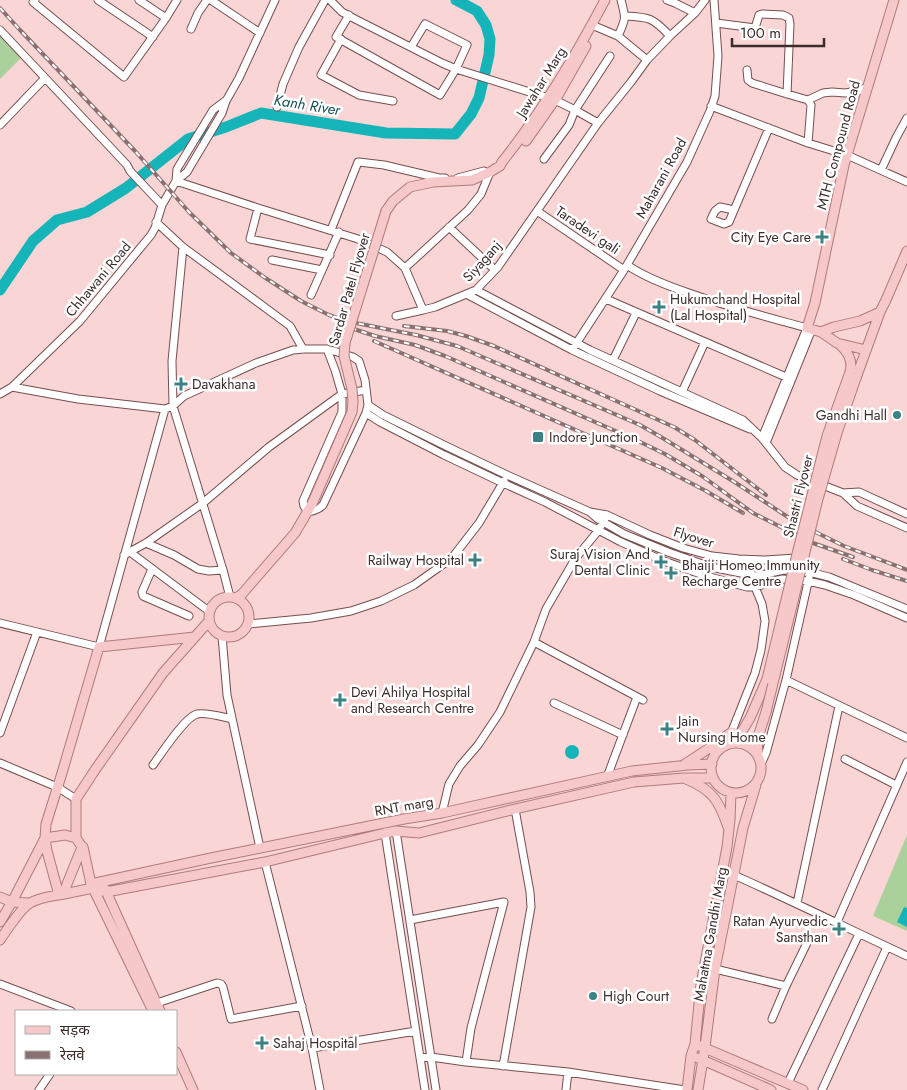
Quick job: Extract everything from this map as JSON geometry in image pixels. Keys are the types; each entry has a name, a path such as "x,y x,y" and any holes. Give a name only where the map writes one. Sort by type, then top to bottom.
{"main road":[{"name":"Jawahar Marg","path":"501,164 504,166 529,137 594,26 604,0"},
{"path":"594,26 612,0"},
{"name":"MTH Compound Road","path":"813,329 815,303 847,155 894,0"},
{"path":"490,172 501,164"},
{"name":"Sardar Patel Flyover","path":"233,598 242,594 295,533 310,508 352,412 352,389 344,356 345,343 386,211 393,201 410,187 433,182 472,180 490,172"},
{"path":"813,329 838,343 866,350 880,312 907,251"},
{"path":"813,329 860,322 880,312"},
{"path":"838,343 847,352 851,360 853,375"},
{"name":"Shastri Flyover","path":"735,743 750,718 767,679 827,436 853,375 866,350"},
{"name":"Shastri Flyover","path":"760,760 758,740 818,499 853,375"},
{"path":"157,1008 92,886 82,846 76,838 76,799 163,673 195,637 210,616 213,606 217,601 223,598 233,598 245,604 249,619 245,629 240,634 229,637 222,636 214,630 210,616"},
{"path":"62,895 47,851 45,838 46,824 99,647 195,637"},
{"path":"683,766 732,732"},
{"path":"735,743 744,744 752,748 760,760 761,774 756,785 747,791 737,794 726,792 718,786 712,775 713,758 718,751 735,743"},
{"name":"RNT marg","path":"28,903 62,895 101,882 404,818 442,813 632,771 712,764"},
{"path":"684,778 701,786 713,796 722,811 729,830"},
{"name":"RNT marg","path":"106,892 265,862 385,836 419,833 634,782 713,778"},
{"name":"Mahatma Gandhi Marg","path":"698,1090 715,969 743,828 756,785"},
{"name":"Mahatma Gandhi Marg","path":"686,1090 695,1044 701,984 724,869 731,793"},
{"path":"45,838 64,836 76,838"},
{"path":"0,922 45,838"},
{"path":"62,895 82,846"},
{"path":"101,882 157,1008"},
{"path":"92,886 106,892"},
{"path":"1,899 28,903"},
{"path":"0,940 28,903"},
{"path":"695,1044 802,1090"},
{"path":"178,1056 193,1090"},
{"path":"692,1056 771,1090"},
{"path":"178,1067 188,1090"}],"street":[{"path":"35,0 33,2 124,77 177,0"},
{"path":"98,0 153,36"},
{"path":"139,0 166,18"},
{"path":"191,29 198,13 209,0 260,33"},
{"path":"275,0 239,78 226,101 213,110 177,169 176,181 339,232 386,252 405,268 423,310"},
{"path":"276,106 299,47 325,0"},
{"path":"330,0 342,12 456,69 551,99 598,123"},
{"path":"618,36 625,16 621,0"},
{"path":"667,0 695,13"},
{"name":"Siyaganj","path":"396,316 435,307 468,295 476,290 495,270 598,123 647,60 695,13 705,0"},
{"name":"Maharani Road","path":"572,350 626,267 687,162 711,106 715,96 718,56 714,0"},
{"path":"716,23 755,28 759,15 762,14 783,15 789,18 787,94"},
{"path":"348,15 336,37 440,95 456,69 467,45 427,24 424,25 411,47"},
{"path":"625,16 643,17 652,20 670,36"},
{"path":"594,26 618,36 647,60"},
{"path":"0,30 162,205"},
{"path":"341,39 321,75 359,94 393,101"},
{"path":"544,159 569,125 575,110 610,56"},
{"path":"747,70 748,80 752,83 808,100 823,93 845,93 868,87"},
{"path":"0,125 45,78"},
{"path":"808,100 811,105 808,143"},
{"name":"Chhawani Road","path":"0,394 12,387 80,321 151,235 162,205 176,181 187,172 192,164 222,113 226,101"},
{"path":"711,106 808,143 847,155 907,182"},
{"path":"881,170 907,118"},
{"path":"734,210 769,128"},
{"path":"331,230 358,162 384,165 439,178 462,178 501,164"},
{"path":"405,268 468,210 481,194 490,172"},
{"path":"258,208 250,239 330,255"},
{"name":"Taradevi gali","path":"538,211 626,267 669,286 722,305 813,329"},
{"path":"156,222 183,247 290,326 303,349"},
{"path":"450,227 495,270"},
{"path":"311,295 339,232"},
{"path":"183,247 172,361 173,406 233,598"},
{"path":"272,260 322,270"},
{"path":"476,290 577,343 743,420 764,440 785,467 803,478 843,492 859,492 907,514"},
{"path":"468,295 572,350 753,430"},
{"path":"606,299 786,377"},
{"path":"613,360 636,313"},
{"path":"764,440 786,377 813,329"},
{"path":"764,440 813,329"},
{"path":"682,392 705,342"},
{"path":"12,387 78,399 165,408 173,406 184,396 256,363 292,350 327,349 353,357 359,360 365,380 367,409 323,505 316,510 304,506 302,501 342,412 342,394 327,349"},
{"path":"127,554 203,503 269,447 342,394 366,390"},
{"path":"0,623 99,647 127,554 165,408"},
{"path":"367,409 590,512 603,523 624,534 668,552 711,567 756,576 784,570 810,572 829,577 907,609"},
{"path":"367,409 380,422 545,502 598,531 664,561 706,576 734,584 755,587 782,579 808,581 854,595 907,618"},
{"path":"248,624 311,618 351,611 381,601 414,585 452,558 480,523 507,475"},
{"path":"843,492 857,506 907,528"},
{"name":"Flyover","path":"590,512 610,516 683,548 712,556 765,560 796,558"},
{"path":"442,813 449,784 500,712 534,642 546,609 575,559 610,516"},
{"path":"146,543 174,555 198,569 209,571 223,570"},
{"path":"127,554 152,569 210,616"},
{"path":"152,569 142,592 143,596 189,616"},
{"path":"760,760 766,753 786,680 810,572"},
{"path":"726,746 755,673 761,650 765,621 762,604 755,587 756,576"},
{"path":"853,587 854,595"},
{"path":"0,733 37,632"},
{"path":"222,636 227,695 260,848"},
{"path":"534,642 640,698 607,777"},
{"path":"786,680 907,738"},
{"path":"554,703 623,735"},
{"path":"798,903 839,706"},
{"path":"153,765 188,719 196,714 232,719"},
{"path":"845,759 896,786"},
{"path":"836,922 907,762"},
{"path":"0,763 57,787 76,799"},
{"path":"503,1066 531,907 515,809"},
{"path":"397,834 436,1090"},
{"path":"385,836 425,1090"},
{"path":"265,862 302,1006 320,1090"},
{"path":"734,875 798,903 907,956"},
{"path":"410,920 504,902 471,1028 466,1062"},
{"path":"788,1084 859,934"},
{"path":"772,1020 786,986 808,943"},
{"path":"822,1090 887,947"},
{"path":"715,969 786,986"},
{"path":"157,1008 218,983 221,984 231,1019 302,1006"},
{"path":"0,984 68,1010"},
{"path":"312,1048 416,1031"},
{"path":"420,1058 431,1057 568,1072 686,1090"},
{"path":"566,1090 568,1072"},
{"path":"39,1090 49,1075"}],"green space":[{"path":"0,30 24,55 0,79"},
{"path":"907,835 907,931 873,916"}],"water":[{"path":"569,745 575,745 579,752 575,759 569,759 565,755 565,749"},
{"path":"904,907 907,908 907,927 897,922"}],"waterway":[{"name":"Kanh River","path":"0,290 33,241 57,220 87,212 126,188 188,139 261,113 386,133 455,134 471,114 479,98 489,55 490,39 486,25 477,11 456,0"}],"railway":[{"path":"0,8 135,151 189,212 231,253 301,301 346,321 416,335 457,346 640,425 736,483 797,523 844,546 907,570"},
{"path":"404,326 447,331 494,346 674,427 695,440 766,495"},
{"path":"351,328 375,336 415,345 445,356 636,440 665,454 702,476 753,513 813,543 853,557"},
{"path":"374,341 662,468 743,513"},
{"path":"843,559 907,581"}],"place":[{"name":"City Eye Care","path":"822,237"},
{"name":"Hukumchand Hospital (Lal Hospital)","path":"659,307"},
{"name":"Davakhana","path":"181,384"},
{"name":"Gandhi Hall","path":"897,415"},
{"name":"Indore Junction","path":"538,437"},
{"name":"Railway Hospital","path":"475,560"},
{"name":"Suraj Vision And Dental Clinic","path":"661,562"},
{"name":"Bhaiji Homeo Immunity Recharge Centre","path":"671,573"},
{"name":"Devi Ahilya Hospital and Research Centre","path":"340,700"},
{"name":"Jain Nursing Home","path":"667,729"},
{"name":"Ratan Ayurvedic Sansthan","path":"839,929"},
{"name":"High Court","path":"593,996"},
{"name":"Sahaj Hospital","path":"262,1043"}]}
